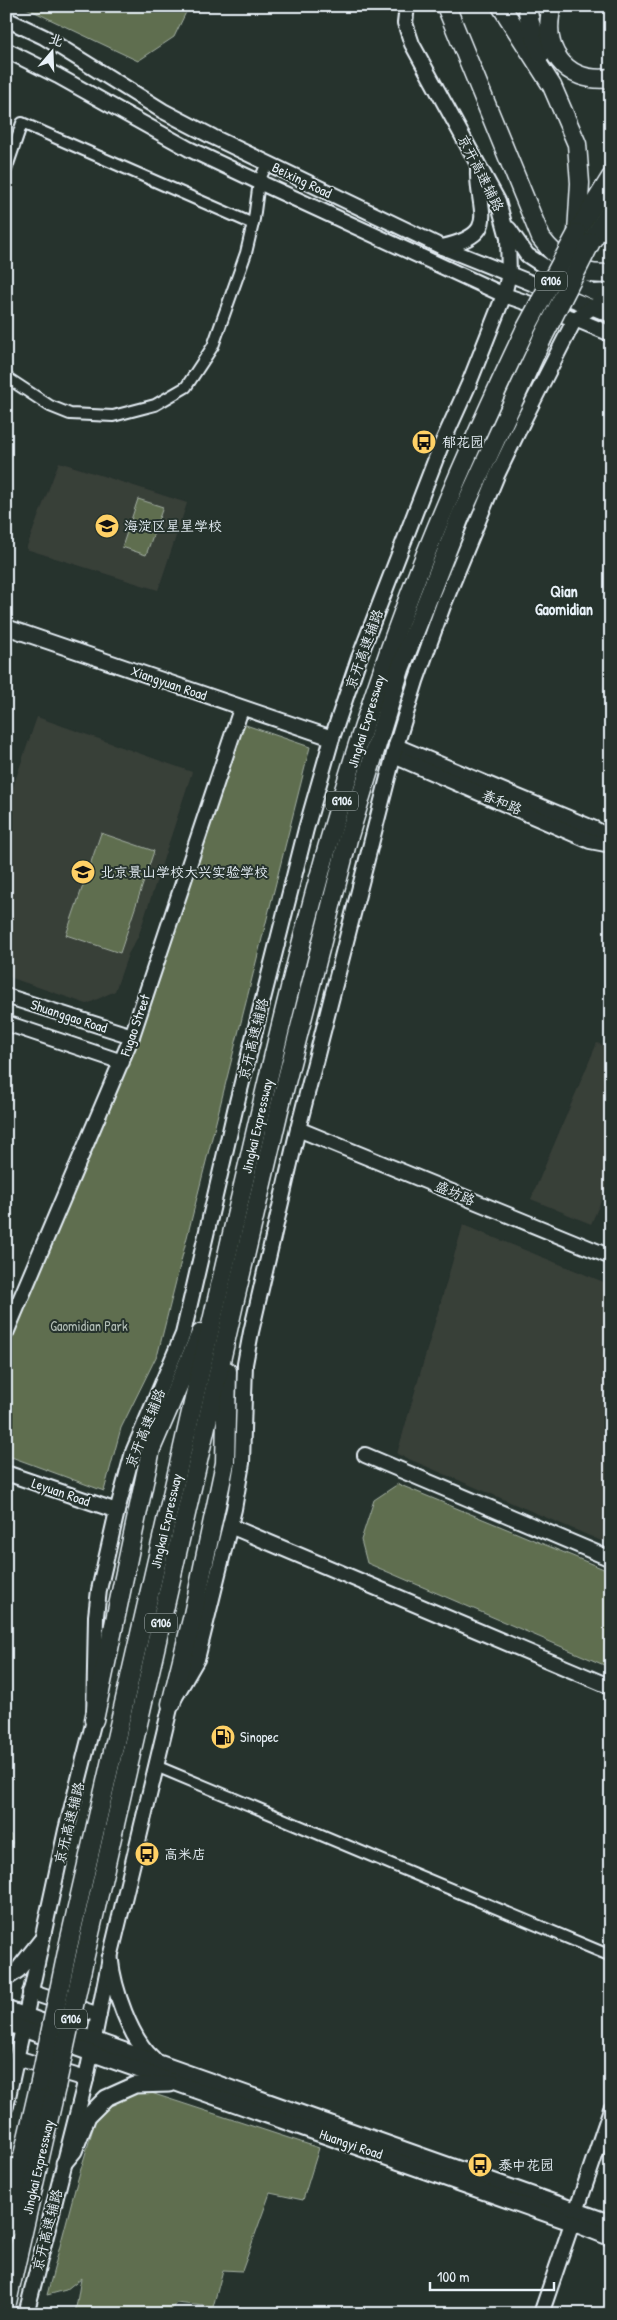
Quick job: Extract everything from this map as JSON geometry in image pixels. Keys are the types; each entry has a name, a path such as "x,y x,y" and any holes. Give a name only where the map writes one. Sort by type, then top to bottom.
{"highway":[{"path":"446,6 542,238 550,251 587,273 611,273"},
{"path":"501,6 552,86"},
{"path":"527,6 530,23 552,86 577,144 584,238 611,224"},
{"path":"552,6 549,17 549,34 552,49 559,61 568,69 583,76 598,80 611,78"},
{"name":"G106","path":"584,238 611,177"},
{"name":"G106","path":"584,238 611,210"},
{"name":"Jingkai Expressway","path":"6,2229 86,1951 227,1293 261,1106 330,837 384,665 443,511 525,330 584,238"},
{"name":"Jingkai Expressway","path":"6,2307 48,2084 68,1947 227,1293 279,1110 348,839 400,669 460,517 542,339 584,238"},
{"path":"171,1704 198,1592 225,1463 227,1293"},
{"path":"94,1720 151,1449 227,1293"}],"main road":[{"name":"京开高速辅路","path":"6,2106 66,1830 94,1720 96,1616 99,1590 133,1452 183,1334 234,1110 306,829 332,738 359,658 420,500 504,295 509,274 508,238 498,201 412,44 404,23 407,6"},
{"name":"Beixing Road","path":"6,19 44,37 163,111 267,163 442,247 611,315"},
{"name":"Beixing Road","path":"6,50 58,76 189,149 259,182 504,295 575,318 611,334"},
{"path":"442,247 470,238 480,228 484,214 478,182 478,165"},
{"path":"504,219 526,255 536,262 559,276 593,292 611,293"},
{"name":"京开高速辅路","path":"26,2314 86,2079 110,1958 171,1704 197,1659 230,1526 242,1463 245,1364 299,1124 395,751 416,681 443,606 496,475 575,318 611,293"},
{"name":"Xiangyuan Road","path":"6,627 332,738"},
{"name":"Fugao Street","path":"6,1333 132,1036 241,708"},
{"name":"春和路","path":"395,751 596,829 611,838"},
{"name":"春和路","path":"395,751 590,840 611,845"},
{"name":"Shuanggao Road","path":"6,996 132,1036"},
{"name":"Shuanggao Road","path":"6,1023 122,1062"},
{"name":"盛坊路","path":"299,1124 611,1248"},
{"name":"盛坊路","path":"299,1124 611,1257"},
{"path":"365,1455 611,1559"},
{"name":"Leyuan Road","path":"6,1472 117,1511"},
{"path":"230,1526 611,1687"},
{"path":"6,1978 18,1970 41,1941"},
{"path":"110,1958 112,1977 133,2032 143,2050 156,2061"},
{"path":"30,1992 99,2015"},
{"path":"6,2009 25,2023 93,2046"},
{"path":"6,2024 25,2023"},
{"name":"Huangyi Road","path":"93,2046 156,2061 575,2216 611,2238"},
{"name":"Huangyi Road","path":"93,2046 181,2084 575,2216 611,2223"},
{"path":"17,2058 86,2079"},
{"path":"64,2164 74,2151 88,2116 106,2098 135,2085 181,2084"},
{"path":"541,2314 611,2109"}],"street":[{"path":"6,170 22,123 253,224"},
{"path":"6,377 50,406 70,414 113,416 155,405 186,387 213,346 246,253 253,224 259,182 267,163"},
{"path":"156,1766 611,1956"}],"shaded area":[{"name":"海淀区星星学校","path":"59,462 187,503 158,590 26,549"},
{"name":"北京景山学校大兴实验学校","path":"37,717 192,772 138,937 128,954 115,991 87,1004 6,976 6,807"},
{"path":"597,1043 611,1048 611,1178 591,1224 531,1199"},
{"path":"463,1225 611,1285 611,1545 397,1454"}],"green space":[{"path":"22,6 189,6 174,37 138,61"},
{"path":"138,499 163,507 146,555 122,547"},
{"name":"Gaomidian Park","path":"237,722 310,747 158,1353 121,1428 104,1491 6,1455 6,1333 109,1093"},
{"path":"101,833 154,851 120,953 66,935"},
{"path":"398,1484 611,1572 611,1668 367,1563 361,1540 374,1500"},
{"path":"6,1833 11,1835 12,1843 6,1861"},
{"path":"136,2088 319,2148 303,2200 270,2193 242,2271 223,2270 213,2307 176,2303 168,2314 75,2314 81,2278 66,2290 47,2295 75,2189 96,2118 117,2096"}],"place":[{"name":"郁花园","path":"424,442"},
{"name":"海淀区星星学校","path":"107,526"},
{"name":"北京景山学校大兴实验学校","path":"83,872"},
{"name":"Sinopec","path":"223,1737"},
{"name":"高米店","path":"147,1854"},
{"name":"泰中花园","path":"480,2165"}],"district":[{"name":"Qian Gaomidian","path":"564,600"}]}
